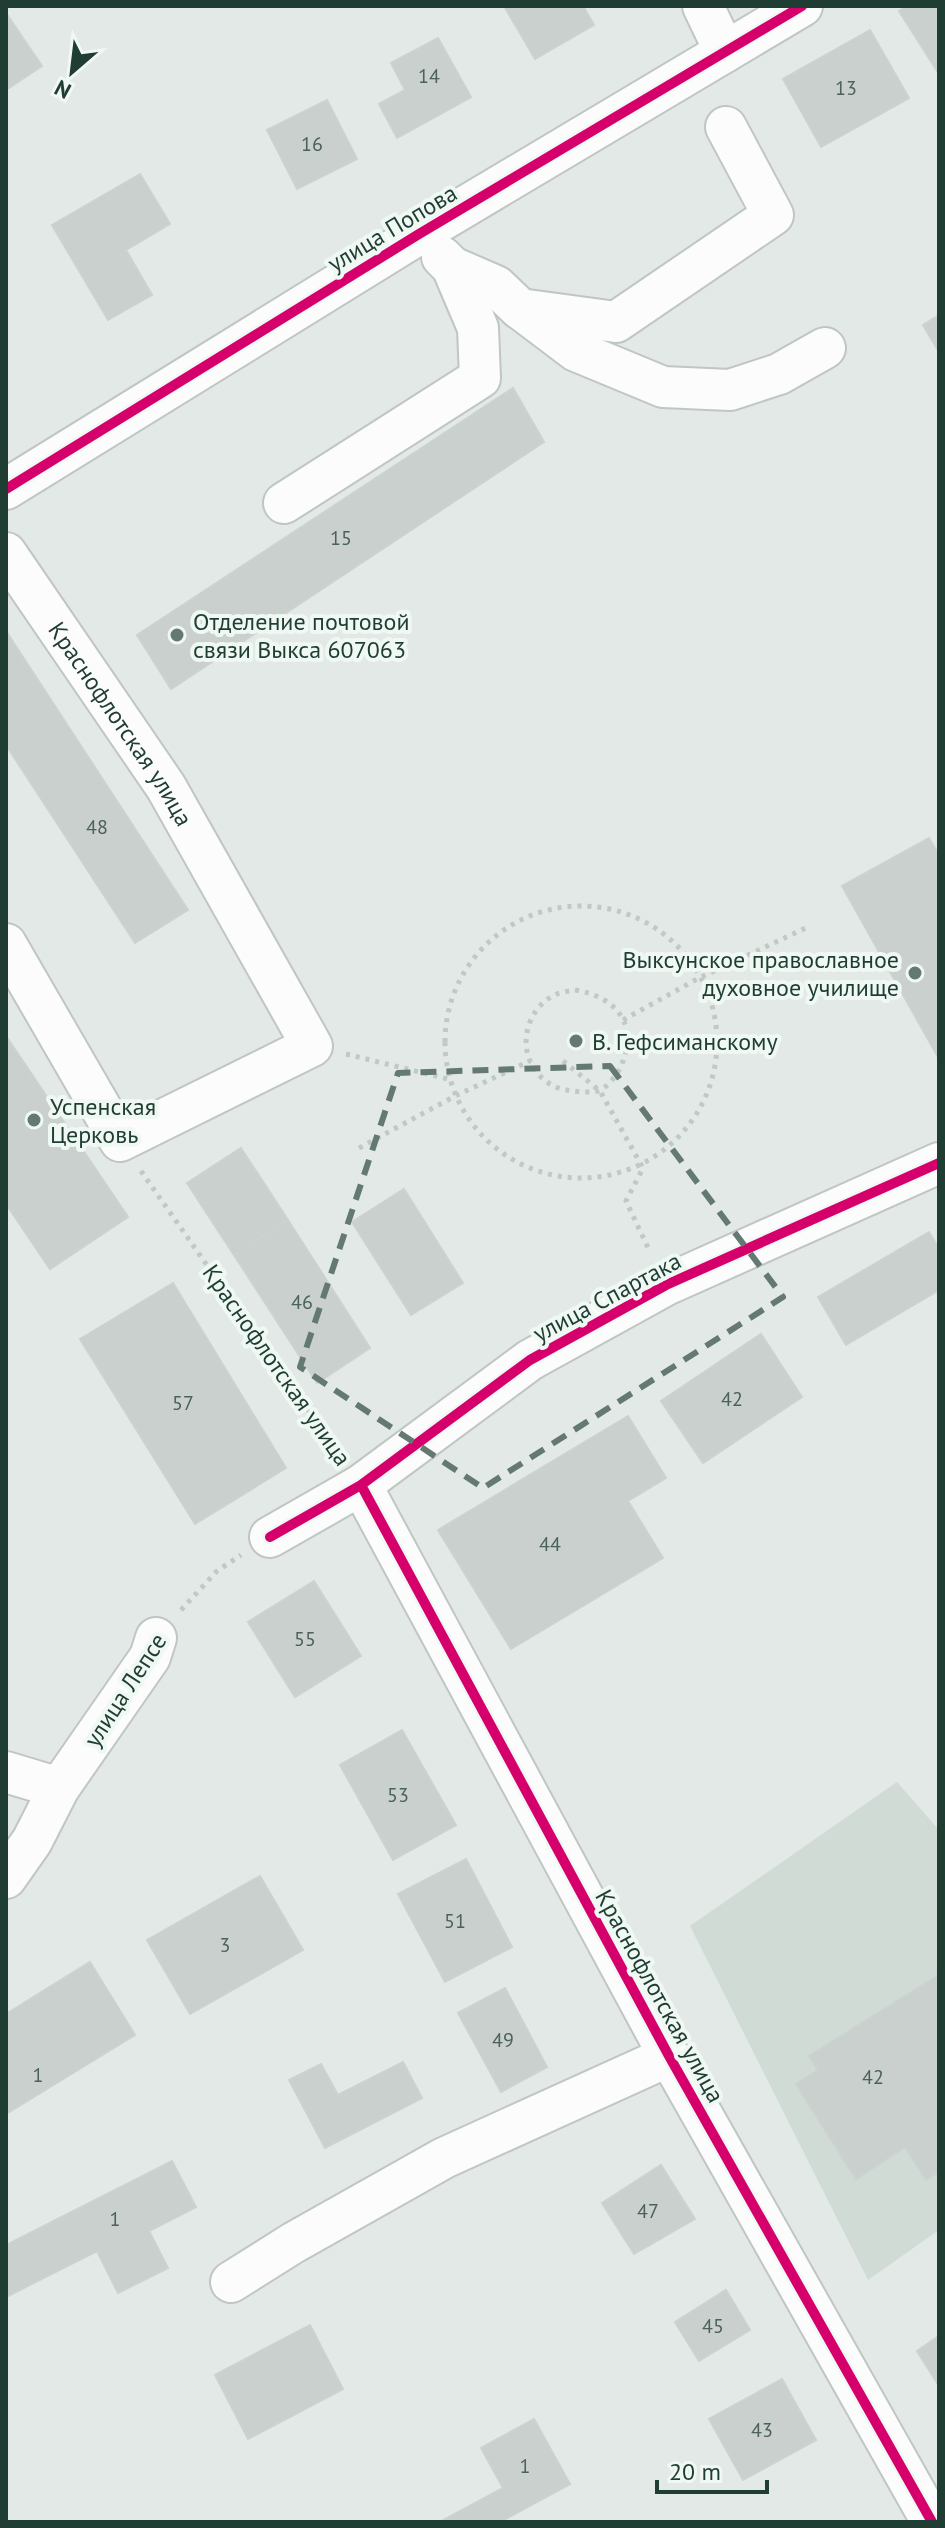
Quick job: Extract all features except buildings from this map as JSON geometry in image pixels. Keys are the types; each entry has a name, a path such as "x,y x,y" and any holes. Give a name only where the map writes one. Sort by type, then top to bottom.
{"street":[{"path":"703,6 725,52"},
{"name":"улица Попова","path":"6,489 419,234 802,6"},
{"path":"520,309 616,322 773,215 726,127"},
{"path":"419,234 452,267 496,286 520,309 576,351 663,387 730,390 779,374 825,348"},
{"path":"284,503 480,378 478,328 452,267"},
{"name":"Краснофлотская улица","path":"6,553 166,787 312,1046"},
{"path":"6,944 120,1141 312,1046"},
{"name":"улица Спартака","path":"361,1485 544,1353 666,1285 939,1163"},
{"path":"270,1537 361,1485"},
{"name":"Краснофлотская улица","path":"361,1485 669,2056 932,2522"},
{"name":"улица Лепсе","path":"6,1878 32,1841 59,1788 150,1657 156,1638"},
{"path":"6,1772 59,1788"},
{"path":"231,2282 293,2243 444,2158 669,2056"}],"path":[{"path":"635,1219 626,1201 643,1168 683,1133 699,1111 710,1086 716,1061 717,1034 713,1008 690,960 672,940 650,924 626,913 600,907 573,906 547,910 522,919 499,933 479,951 463,973 452,997 446,1023 445,1050 457,1095 472,1124 491,1143 512,1159 536,1170 562,1177 589,1178 643,1168"},
{"path":"623,1020 699,978 808,927"},
{"path":"575,990 595,993 612,1004 623,1020 628,1039 625,1059 616,1077 600,1091 558,1089 541,1078 530,1061 525,1042 529,1023 539,1006 556,994 575,990"},
{"path":"312,1046 453,1081"},
{"path":"359,1148 457,1095 530,1061"},
{"path":"563,1061 600,1091 643,1168"}],"highlighted area":[{"path":"610,1066 783,1297 483,1488 300,1367 398,1073"}],"shaded area":[{"path":"897,1782 939,1830 939,2230 868,2280 690,1926"}],"cycle path":[{"path":"6,489 419,234 802,6"},
{"path":"270,1537 361,1485 530,1360 666,1285 939,1163"},
{"path":"361,1485 669,2056 932,2522"}],"place":[{"name":"Отделение почтовой связи Выкса 607063","path":"177,635"},
{"name":"Выксунское православное духовное училище","path":"915,973"},
{"name":"В. Гефсиманскому","path":"576,1041"},
{"name":"Успенская Церковь","path":"34,1120"}]}
